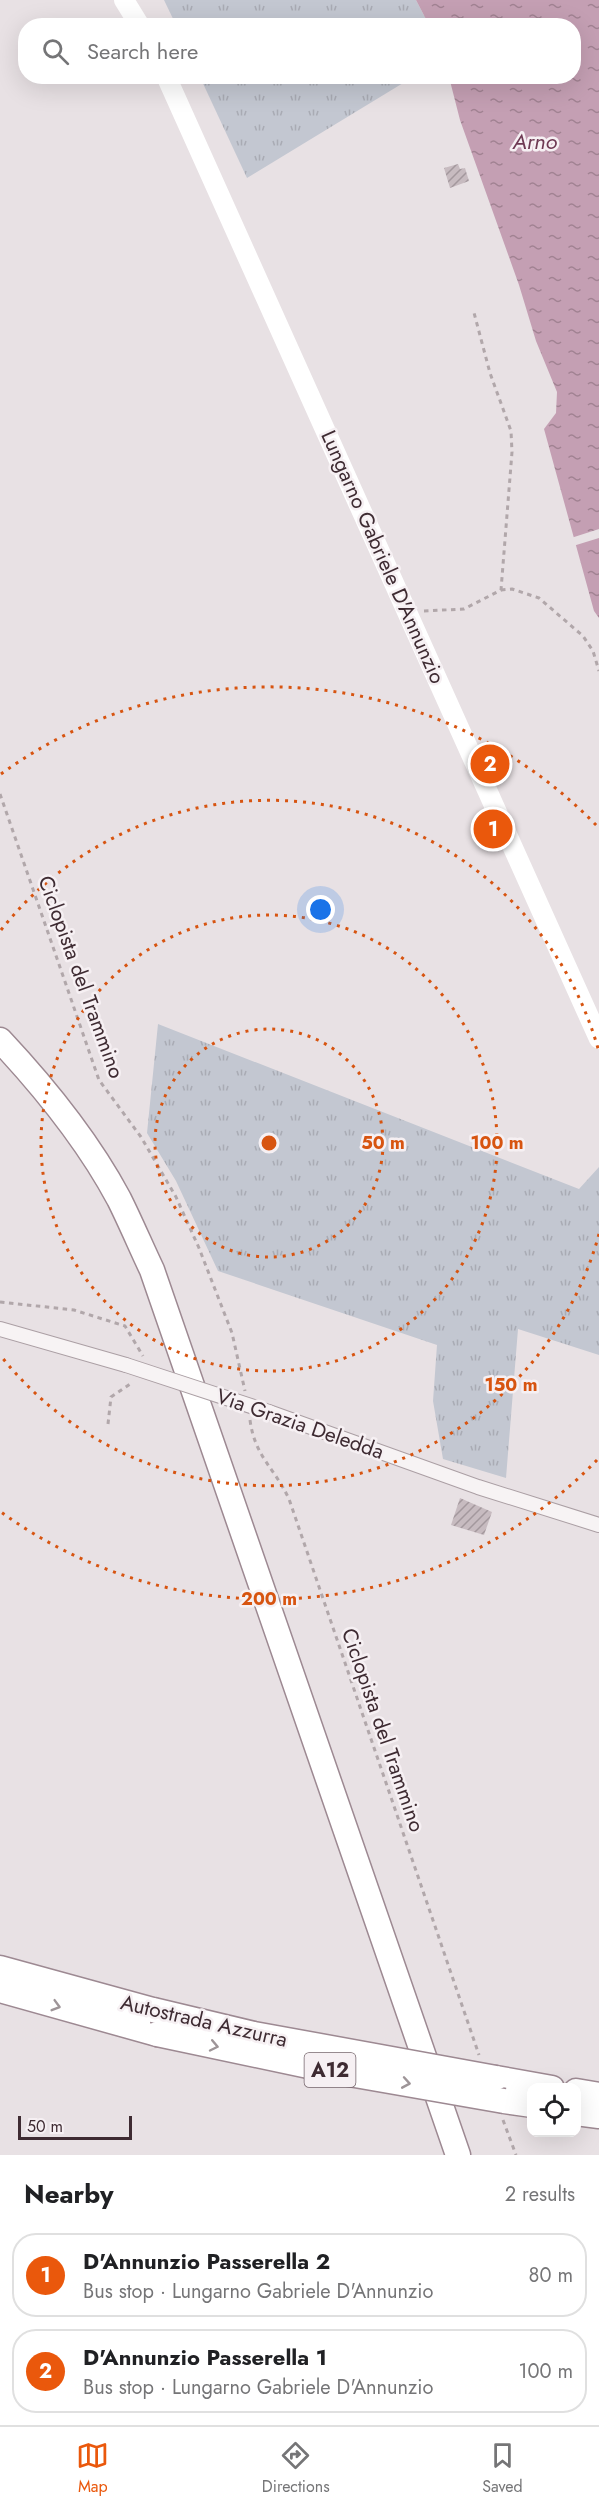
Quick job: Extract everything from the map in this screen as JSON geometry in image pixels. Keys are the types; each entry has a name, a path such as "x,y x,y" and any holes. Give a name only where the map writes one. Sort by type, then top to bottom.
{"highway":[{"path":"0,1040 49,1097 93,1158 118,1198 152,1270 458,2155"},
{"name":"Autostrada Azzurra","path":"0,1968 155,2022 332,2070 527,2104"},
{"name":"Autostrada Azzurra","path":"0,1990 155,2022 329,2049 527,2084"},
{"path":"581,2092 599,2095"},
{"path":"581,2114 599,2116"}],"main road":[{"path":"124,0 135,18"},
{"name":"Lungarno Gabriele D'Annunzio","path":"170,84 599,1039"}],"street":[{"name":"Via Grazia Deledda","path":"0,1329 126,1365 268,1412 478,1487 599,1525"}],"path":[{"path":"473,309 490,373 511,430 512,452 501,590"},
{"path":"408,612 464,609 501,590 512,588 539,598 583,636 593,651 599,671"},
{"name":"Ciclopista del Trammino","path":"0,794 99,1080 141,1137 176,1197 199,1248 232,1333 245,1394"},
{"name":"Ciclopista del Trammino","path":"250,1416 257,1449 276,1475 288,1499 480,2060"},
{"path":"502,2118 516,2155"}],"green space":[{"path":"164,0 416,0 425,18 173,18"},
{"path":"203,84 401,84 247,178"},
{"path":"158,1024 579,1189 599,1167 599,1355 518,1329 506,1478 443,1459 433,1401 437,1345 218,1271 176,1181 147,1133"}],"water":[{"name":"Arno","path":"416,0 599,0 599,618 594,611 544,429 556,413 557,392 536,341 519,285 460,120 451,84 581,84 581,18 425,18"}],"pier":[{"path":"599,529 599,538 573,546 571,538"}],"building":[{"path":"458,164 460,169 465,168 469,181 450,188 444,168"},
{"path":"460,1498 492,1512 484,1535 451,1525"}],"place":[{"name":"D'Annunzio Passerella 1","path":"490,764"},
{"name":"D'Annunzio Passerella 2","path":"493,829"}]}
